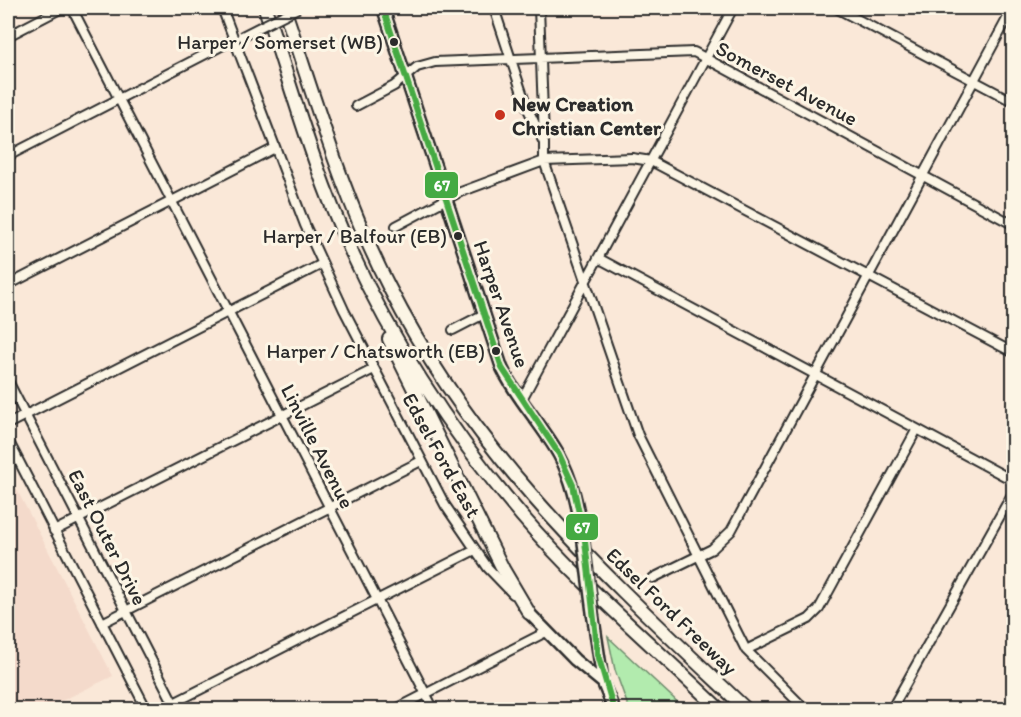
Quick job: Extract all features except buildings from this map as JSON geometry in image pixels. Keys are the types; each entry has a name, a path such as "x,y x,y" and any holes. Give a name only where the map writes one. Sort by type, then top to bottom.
{"highway":[{"name":"Edsel Ford Freeway","path":"265,8 320,172 350,249 374,299 434,403 522,516 571,567 720,710"},
{"name":"Edsel Ford Freeway","path":"284,8 331,151 360,225 403,315 444,383 492,450 535,502 596,566 747,710"},
{"path":"374,299 390,343 435,436 503,569 529,613"}],"main road":[{"name":"Harper Avenue","path":"383,8 502,368 567,470 582,531 603,683 614,710"},
{"name":"Edsel Ford East","path":"529,613 546,632 603,683"}],"street":[{"path":"8,36 62,8"},
{"name":"Linville Avenue","path":"72,8 434,710"},
{"name":"Edsel Ford East","path":"222,8 322,264 374,369 445,505 475,550 529,613"},
{"path":"8,156 298,8"},
{"path":"494,8 526,105 544,143"},
{"path":"539,8 544,161 634,425 746,650 806,710"},
{"path":"521,401 733,8"},
{"path":"836,8 1014,102"},
{"path":"653,578 718,545 731,531 1013,8"},
{"name":"Somerset Avenue","path":"356,106 394,86 417,67 435,62 694,52 705,60 1014,225"},
{"path":"8,285 275,148"},
{"path":"396,226 458,193 544,161 632,158 651,161 1014,353"},
{"path":"598,258 1014,481"},
{"path":"8,424 322,264"},
{"path":"453,330 484,314"},
{"path":"54,531 374,369"},
{"name":"East Outer Drive","path":"8,381 175,706"},
{"path":"746,650 809,619 819,609 917,429"},
{"path":"8,440 147,710"},
{"path":"102,623 421,460"},
{"path":"891,710 1014,491"},
{"path":"160,710 175,706 475,550"},
{"path":"394,710 546,632"}],"shaded area":[{"path":"16,488 113,676 45,709 8,709 8,493"}],"green space":[{"path":"608,637 685,709 629,709 615,670"}],"transit line":[{"name":"67","path":"383,8 502,368 559,454 573,485 585,541 598,655 614,710"}],"place":[{"name":"Harper / Somerset (WB)","path":"394,42"},
{"name":"New Creation Christian Center","path":"500,115"},
{"name":"Harper / Balfour (EB)","path":"458,236"},
{"name":"Harper / Chatsworth (EB)","path":"496,351"}]}
